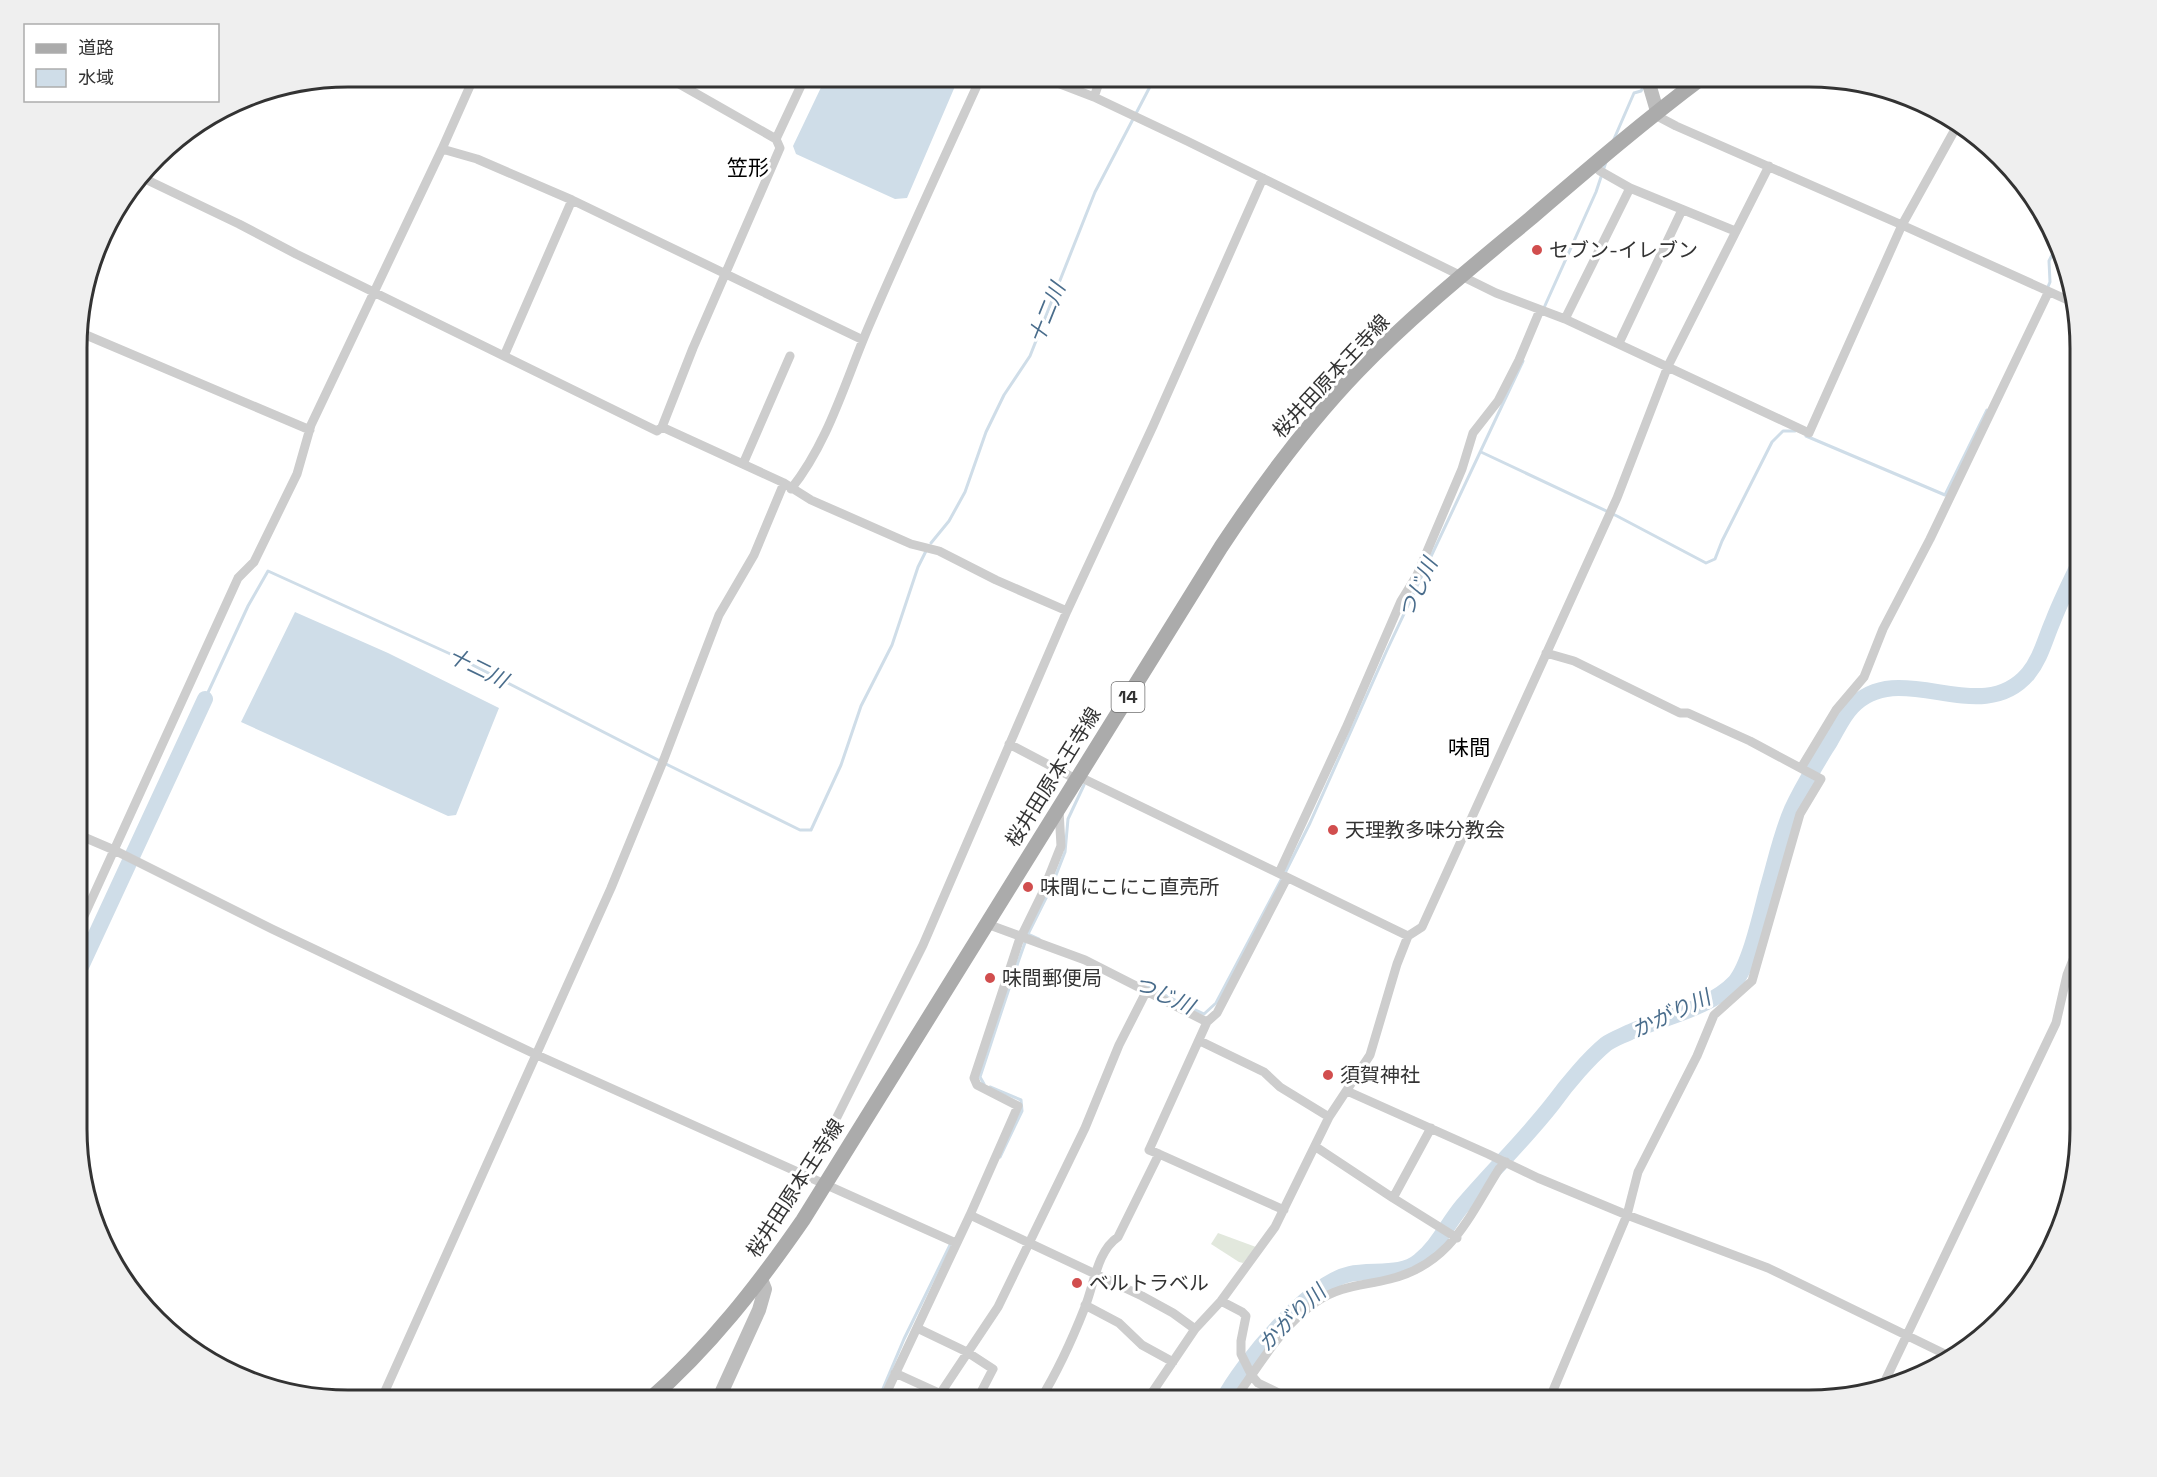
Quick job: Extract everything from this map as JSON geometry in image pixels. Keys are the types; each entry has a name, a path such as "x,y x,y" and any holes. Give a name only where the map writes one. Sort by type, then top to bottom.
{"main road":[{"name":"桜井田原本王寺線","path":"660,1390 693,1359 761,1279 802,1220 1221,547 1283,459 1356,373 1392,337 1462,275 1600,170 1658,111 1690,87"}],"street":[{"path":"87,909 238,578 254,562 297,474 309,430 375,293 469,87"},
{"path":"148,180 657,431 662,427 780,148 776,139 685,87"},
{"path":"776,139 800,87"},
{"path":"386,1390 615,878 664,759 719,615 754,555 788,486 800,477 834,413 908,235 976,87"},
{"path":"1068,87 1094,97 1263,178 1496,293 1619,343 1809,433 1902,225 1954,131"},
{"path":"1094,97 1098,87"},
{"path":"1650,87 1659,117 1676,126 2065,300"},
{"path":"442,149 477,159 572,200 863,340"},
{"path":"1154,1390 1195,1329 1221,1301 1275,1227 1329,1117 1370,1055 1397,964 1408,936 1422,927 1617,498 1668,366 1769,166"},
{"path":"1600,170 1630,188 1736,231"},
{"path":"808,1175 923,945 1067,611 1172,384 1263,178"},
{"path":"1564,319 1630,188"},
{"path":"504,356 572,200"},
{"path":"1619,343 1682,210"},
{"path":"1801,768 1836,710 1864,676 1883,628 1930,539 2048,293"},
{"path":"1284,1210 1149,1150 1207,1022 1217,1013 1283,875 1401,601 1417,575 1462,469 1473,433 1498,400 1519,360 1540,310"},
{"path":"88,336 309,430"},
{"path":"743,464 790,356"},
{"path":"662,427 788,486 811,500 911,544 939,551 996,580 1067,611"},
{"path":"1546,653 1574,661 1680,713 1688,713 1750,741 1821,779 1800,814 1752,981 1714,1016 1697,1056 1638,1172 1627,1215 1553,1390"},
{"path":"1009,744 1072,777 1078,777 1408,936"},
{"path":"887,1390 970,1215 1018,1106 977,1085 974,1078 1021,937 1042,894 1061,846 1058,808"},
{"path":"87,838 537,1055 956,1243"},
{"path":"987,924 1085,960 1207,1022"},
{"path":"1886,1378 2056,1023 2070,967"},
{"path":"943,1390 998,1307 1085,1128 1119,1045 1146,992"},
{"path":"1200,1041 1264,1072 1280,1087 1329,1117"},
{"path":"1347,1091 1538,1178 1627,1215 1768,1268 1943,1353"},
{"path":"1393,1198 1431,1128"},
{"path":"1316,1147 1457,1238"},
{"path":"1046,1390 1055,1376 1109,1243 1118,1237 1159,1154"},
{"path":"1242,1390 1280,1335 1316,1302 1347,1286 1414,1272 1445,1251 1457,1238 1498,1168 1506,1162"},
{"path":"970,1215 1142,1296 1173,1313 1195,1329"},
{"path":"723,1390 759,1310 765,1289 761,1279"},
{"path":"1221,1301 1246,1316 1240,1341 1241,1354 1257,1383 1272,1390"},
{"path":"1085,1305 1119,1323 1142,1345 1173,1362"},
{"path":"917,1328 967,1352 993,1369 982,1390"},
{"path":"895,1373 925,1390"}],"shaded area":[{"path":"1218,1233 1256,1247 1243,1263 1239,1262 1211,1244"}],"water":[{"path":"821,87 955,87 907,198 895,199 796,154 793,146"},
{"path":"295,612 388,653 499,708 456,815 448,816 241,722"}],"waterway":[{"name":"十二川","path":"931,543 949,521 965,492 986,432 1004,395 1030,356 1095,192 1150,87"},
{"path":"1614,139 1634,93 1641,91 1643,87"},
{"path":"1543,310 1596,192 1606,162"},
{"path":"2047,289 2050,282 2049,261 2052,254"},
{"name":"つじ川","path":"1284,875 1523,361"},
{"path":"1806,436 1945,495 1987,410"},
{"path":"1481,452 1617,516 1706,563 1715,559 1772,442 1783,431 1795,431"},
{"name":"十二川","path":"205,699 248,606 268,571 457,657 800,830 811,830 841,765 861,706 892,645 918,567 926,551"},
{"name":"かがり川","path":"1229,1390 1278,1326 1316,1292 1334,1280 1350,1274 1404,1269 1426,1255 1463,1205 1532,1128 1578,1072 1606,1044 1630,1032 1700,1006 1735,982 1750,951 1781,838 1792,809 1810,774 1852,707 1871,693 1893,688 1964,696 1987,696 2009,689 2028,674 2036,662 2070,582"},
{"name":"十二川","path":"87,954 205,699"},
{"path":"1028,934 1051,888 1065,852 1068,819 1084,785"},
{"name":"つじ川","path":"1144,985 1204,1014 1216,1003 1281,880"},
{"name":"つじ川","path":"1028,934 1039,939"},
{"name":"つじ川","path":"984,1084 980,1077 1026,940"},
{"name":"つじ川","path":"990,1087 1021,1100 1022,1111 1000,1157"},
{"name":"つじ川","path":"882,1390 904,1339 951,1243"}],"place":[{"name":"セブン-イレブン","path":"1537,250"},
{"name":"天理教多味分教会","path":"1333,830"},
{"name":"味間にこにこ直売所","path":"1028,887"},
{"name":"味間郵便局","path":"990,978"},
{"name":"須賀神社","path":"1328,1075"},
{"name":"ベルトラベル","path":"1077,1283"}],"district":[{"name":"笠形","path":"748,168"},
{"name":"味間","path":"1469,748"}]}
